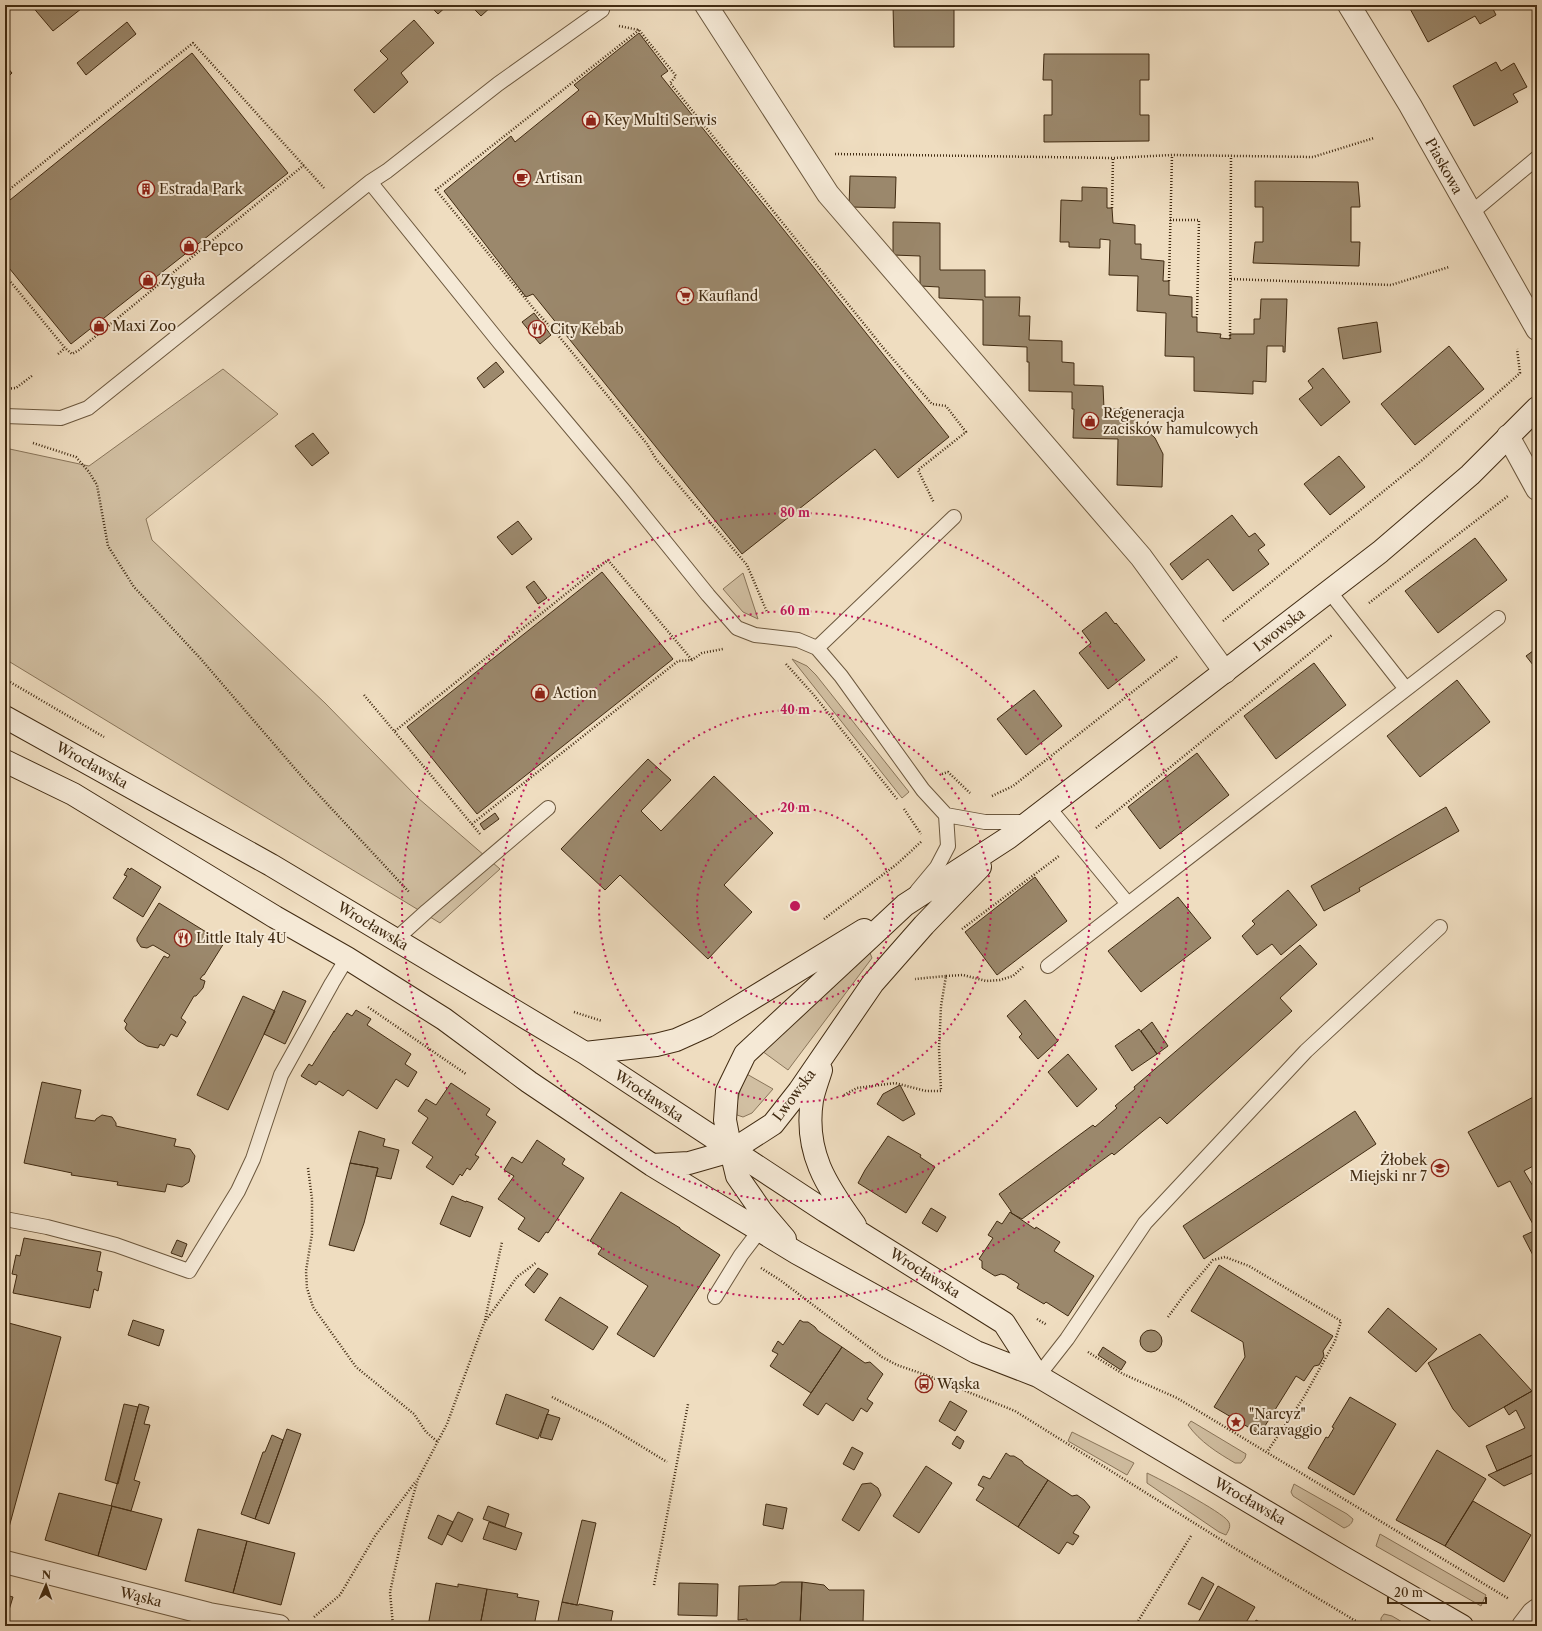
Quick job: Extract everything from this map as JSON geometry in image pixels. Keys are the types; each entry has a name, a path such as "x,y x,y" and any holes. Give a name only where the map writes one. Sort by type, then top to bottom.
{"main road":[{"path":"706,5 828,194 1141,557 1225,672"},
{"name":"Piaskowa","path":"1349,5 1410,105 1537,330"},
{"name":"Lwowska","path":"1008,838 924,925 873,983 799,1091 773,1124 731,1151 725,1120 727,1090 745,1054 904,905 1008,838 1380,552 1470,475 1537,408"},
{"path":"1508,436 1533,482"},
{"name":"Wrocławska","path":"5,717 271,865 585,1053 731,1151 1004,1323 1038,1376"},
{"name":"Wrocławska","path":"5,761 73,794 275,917 347,958 444,1019 529,1082 652,1165 797,1253 976,1352 1038,1376 1344,1558 1462,1626"},
{"path":"585,1053 656,1045 676,1040 707,1026 904,905"},
{"path":"829,1048 812,1099 811,1134 814,1156 834,1196 860,1232"},
{"path":"652,1165 689,1163 731,1151"},
{"name":"Wrocławska","path":"731,1151 737,1176 762,1212 797,1253"},
{"name":"Wąska","path":"5,1562 207,1620 279,1626"}],"lane":[{"path":"5,416 62,418 88,408 370,182 387,171 498,84 602,10"},
{"path":"1471,213 1537,158"},
{"path":"370,182 500,343 737,628 756,635 798,640 816,648 841,676 923,790 946,816 948,846 937,867 904,905"},
{"path":"816,648 949,521"},
{"path":"1330,591 1406,689"},
{"path":"1048,966 1498,618"},
{"path":"395,940 427,910 548,808"},
{"path":"1048,808 1128,904"},
{"path":"946,816 985,822 1029,822"},
{"path":"1038,1376 1067,1338 1144,1223 1306,1051 1440,927"},
{"path":"5,1219 116,1245 189,1271 238,1192 253,1159 281,1076 347,958"},
{"path":"715,1297 741,1255 760,1230"}],"path":[{"path":"602,10 608,25 639,30 676,76 670,82 885,350 932,404 946,406 966,432 918,470 949,521"},
{"path":"639,30 436,190 534,309 562,340 647,444 656,459 747,565 768,615"},
{"path":"5,193 192,43 340,206"},
{"path":"840,154 1113,158 1172,155 1313,157 1374,138"},
{"path":"1169,281 1172,155"},
{"path":"1230,339 1232,156"},
{"path":"1112,208 1113,158"},
{"path":"5,275 65,348 72,354 79,350 304,165"},
{"path":"1170,220 1200,220 1197,317"},
{"path":"1231,279 1391,285 1449,267"},
{"path":"987,796 994,796 1013,786 1420,461 1520,373 1516,343"},
{"path":"58,354 65,348"},
{"path":"5,389 16,388 33,375"},
{"path":"27,441 76,457 89,472 97,485 108,546 134,586 200,658 304,779 427,910"},
{"path":"956,934 1063,854 1077,841 1091,833 1363,608 1513,492 1533,482"},
{"path":"395,731 608,560 692,660"},
{"path":"364,695 472,824 678,661 692,660 702,653"},
{"path":"781,659 813,694 897,800"},
{"path":"940,775 948,772 969,793 975,794"},
{"path":"821,921 897,864 922,841 921,833 902,806"},
{"path":"911,980 963,975 986,981 1000,980 1012,976 1038,954 1048,966"},
{"path":"839,1098 857,1088 895,1083 926,1091 941,1091 939,1049 941,1006 946,976"},
{"path":"308,1168 312,1199 312,1234 306,1271 307,1288 313,1307 356,1367 414,1414 426,1432 438,1442"},
{"path":"314,1617 340,1595 375,1536 418,1479 438,1442 447,1424 484,1323 502,1242"},
{"path":"741,1255 780,1280 882,1357 897,1365 1015,1410 1204,1530 1364,1626"},
{"path":"1168,1317 1213,1260 1225,1257 1250,1266 1341,1321 1335,1341 1304,1397 1267,1452"},
{"path":"484,1323 517,1277 537,1262"},
{"path":"1035,1318 1123,1374 1177,1398 1267,1452 1531,1616"},
{"path":"552,1397 605,1424 667,1462"},
{"path":"654,1586 688,1404"},
{"path":"393,1626 390,1592 405,1524 418,1479"},
{"path":"1135,1626 1191,1536"}],"shaded area":[{"path":"223,369 278,414 146,519 152,540 325,703 418,798 500,869 440,923 5,659 5,448 89,466"},
{"path":"743,573 758,619 743,612 723,589"},
{"path":"792,659 807,666 816,675 909,792 902,798"},
{"path":"870,953 872,958 788,1070 762,1051"},
{"path":"745,1073 773,1089 752,1113 743,1117 737,1115 736,1106"},
{"path":"1191,1421 1246,1454 1245,1458 1241,1463 1235,1463 1216,1451 1204,1442 1188,1425"},
{"path":"1072,1432 1134,1463 1127,1475 1068,1441"},
{"path":"1147,1473 1190,1496 1223,1517 1230,1525 1226,1535 1219,1532 1147,1483"},
{"path":"1294,1484 1347,1514 1353,1519 1351,1524 1344,1528 1293,1496 1291,1492"},
{"path":"1380,1534 1486,1595 1481,1606 1376,1546"},
{"path":"1384,1614 1392,1616 1409,1626 1381,1626 1381,1618"}],"building":[{"path":"31,5 86,5 53,31"},
{"path":"429,5 448,5 438,14"},
{"path":"470,5 493,5 481,16"},
{"path":"893,5 954,5 954,47 894,47"},
{"path":"1408,5 1491,5 1496,15 1480,24 1475,16 1428,42"},
{"path":"414,20 434,43 401,73 408,82 374,113 354,90 388,59 380,51"},
{"path":"127,22 136,34 86,75 77,63"},
{"name":"Kaufland","path":"639,33 668,71 661,76 949,437 898,478 875,449 742,554 533,294 526,297 444,191 511,136 515,142 579,90 574,85"},
{"name":"Estrada Park","path":"192,53 288,173 71,344 5,263 5,204"},
{"path":"1044,54 1149,54 1149,80 1140,80 1140,115 1149,115 1149,141 1044,142 1044,115 1052,115 1052,80 1043,80"},
{"path":"1496,62 1501,71 1514,63 1527,87 1513,94 1518,102 1474,126 1453,86"},
{"path":"5,65 12,73 5,80"},
{"path":"850,176 896,177 895,208 849,207"},
{"path":"1255,181 1358,182 1360,207 1351,207 1351,242 1360,242 1359,266 1253,263 1255,242 1263,242 1263,207 1255,207"},
{"path":"1082,187 1107,188 1107,208 1112,208 1113,223 1135,225 1135,244 1141,244 1141,259 1164,261 1163,281 1169,281 1169,295 1192,297 1192,317 1197,317 1197,332 1221,334 1220,338 1230,339 1230,334 1254,334 1254,319 1260,319 1261,299 1287,299 1285,352 1283,352 1283,346 1267,346 1266,382 1253,381 1253,394 1194,391 1194,357 1165,356 1166,313 1137,311 1138,276 1109,275 1110,240 1100,239 1100,248 1069,247 1069,242 1060,242 1061,200 1082,201"},
{"path":"893,222 940,223 940,270 985,270 985,297 1020,297 1019,316 1030,316 1029,340 1062,341 1062,362 1074,363 1074,385 1103,386 1104,409 1120,409 1121,407 1155,438 1163,454 1162,487 1117,485 1118,439 1073,438 1074,409 1072,409 1072,392 1029,391 1029,362 1027,362 1027,347 983,345 983,300 939,298 939,287 920,286 920,256 893,255"},
{"name":"City Kebab","path":"534,313 551,335 540,344 522,322"},
{"path":"1377,322 1381,352 1343,359 1338,328"},
{"path":"1449,346 1484,389 1415,445 1381,404"},
{"path":"496,362 504,372 484,388 477,378"},
{"path":"1323,368 1350,402 1321,426 1299,399 1313,388 1308,381"},
{"path":"313,433 329,453 312,466 295,446"},
{"path":"1339,456 1365,487 1330,515 1304,484"},
{"path":"1232,515 1249,537 1255,533 1265,545 1258,550 1269,564 1233,591 1208,559 1182,580 1170,564"},
{"path":"518,521 532,539 512,555 497,537"},
{"path":"1475,538 1507,580 1438,633 1405,591"},
{"name":"Action","path":"602,572 673,659 477,814 407,727"},
{"path":"534,581 547,598 538,604 526,587"},
{"path":"1106,612 1145,660 1108,689 1079,653 1091,643 1082,631"},
{"path":"1537,648 1537,670 1526,656"},
{"path":"1314,663 1346,705 1276,759 1244,716"},
{"path":"1457,680 1490,722 1420,777 1387,736"},
{"path":"1034,690 1062,726 1026,755 997,719"},
{"path":"1197,753 1229,795 1160,849 1128,807"},
{"path":"648,759 671,780 641,811 661,831 714,776 773,833 724,885 752,912 708,959 620,875 605,890 561,849"},
{"path":"1446,807 1459,831 1359,888 1360,891 1324,911 1311,886"},
{"path":"495,813 499,819 484,830 480,824"},
{"path":"128,868 130,870 131,868 161,887 143,917 113,898 127,876 124,875"},
{"path":"1035,877 1067,921 997,975 965,932"},
{"path":"1288,890 1317,925 1281,955 1272,944 1257,955 1242,936 1255,924 1252,921"},
{"path":"1178,897 1211,938 1141,992 1108,951"},
{"path":"159,903 224,943 200,979 205,981 203,988 196,996 194,996 181,1018 186,1022 177,1037 171,1034 164,1046 160,1044 158,1048 147,1046 138,1041 126,1030 125,1028 127,1024 124,1021 164,956 168,958 170,955 153,945 147,948 141,947 137,941 137,938"},
{"path":"1300,945 1317,964 1280,998 1292,1011 1167,1124 1160,1117 1114,1155 1112,1153 1022,1219 1011,1213 999,1194 1093,1125 1095,1127 1117,1108 1115,1106 1135,1089 1134,1087"},
{"path":"283,991 306,1001 285,1044 264,1034"},
{"path":"243,996 275,1011 228,1110 197,1095"},
{"path":"1025,1000 1058,1041 1038,1059 1019,1037 1022,1034 1007,1016"},
{"path":"356,1010 371,1019 367,1025 411,1054 405,1064 417,1072 408,1087 396,1079 377,1109 348,1090 343,1096 319,1081 316,1085 301,1076 309,1064 312,1066 347,1013 352,1016"},
{"path":"1152,1022 1168,1046 1157,1054 1141,1031"},
{"path":"1139,1029 1157,1054 1132,1071 1115,1046"},
{"path":"1068,1054 1097,1089 1077,1107 1048,1072"},
{"path":"42,1082 81,1090 75,1118 95,1121 102,1115 112,1117 116,1123 116,1126 176,1139 174,1146 190,1149 195,1156 189,1182 182,1187 167,1184 165,1192 117,1185 118,1182 71,1175 72,1173 24,1163"},
{"path":"451,1083 490,1109 486,1115 496,1122 475,1155 479,1157 470,1170 467,1168 462,1176 460,1174 453,1185 426,1167 433,1157 412,1143 428,1118 418,1111 426,1099 436,1105"},
{"path":"900,1085 915,1114 903,1121 877,1104 883,1094"},
{"path":"1537,1095 1537,1164 1524,1171 1537,1193 1537,1263 1523,1236 1536,1230 1510,1181 1498,1187 1468,1132"},
{"path":"1355,1111 1376,1144 1204,1259 1183,1226"},
{"path":"359,1131 385,1139 383,1146 399,1150 391,1179 376,1176 378,1168 350,1163"},
{"path":"888,1136 921,1155 920,1157 935,1167 906,1213 858,1183"},
{"path":"537,1140 565,1159 562,1164 584,1178 548,1233 546,1232 539,1242 518,1229 525,1218 498,1199 514,1176 504,1170 512,1157 522,1163"},
{"path":"350,1163 378,1168 364,1223 354,1251 329,1245"},
{"path":"621,1192 680,1228 720,1255 654,1357 617,1334 648,1286 598,1254 602,1248 590,1241"},
{"path":"452,1196 483,1207 470,1237 440,1224"},
{"path":"931,1208 946,1217 937,1232 922,1223"},
{"path":"1010,1212 1035,1229 1036,1227 1060,1242 1054,1251 1094,1276 1068,1316 1046,1302 1044,1304 1017,1288 1019,1284 1005,1275 1001,1274 995,1276 982,1268 982,1261 979,1259 993,1238 988,1235 997,1221 1002,1224"},
{"path":"24,1238 101,1252 97,1271 102,1272 98,1291 94,1289 90,1308 13,1293 17,1275 12,1274 16,1255 20,1256"},
{"path":"177,1240 187,1244 182,1257 171,1253"},
{"path":"1219,1265 1333,1336 1323,1351 1324,1356 1319,1365 1314,1366 1304,1381 1296,1376 1260,1434 1214,1407 1245,1357 1243,1342 1191,1311"},
{"path":"538,1268 548,1274 534,1293 525,1285"},
{"path":"560,1297 608,1327 593,1350 545,1320"},
{"path":"1388,1308 1437,1349 1416,1372 1368,1332"},
{"path":"133,1320 164,1330 159,1346 128,1335"},
{"path":"800,1320 803,1322 808,1322 818,1331 842,1347 811,1393 770,1366 778,1354 772,1351 778,1341 783,1345"},
{"path":"5,1322 61,1337 8,1531 5,1530"},
{"path":"1151,1330 1159,1333 1162,1341 1159,1349 1151,1352 1143,1349 1140,1341 1143,1333"},
{"path":"1480,1334 1532,1391 1469,1427 1453,1409 1428,1363"},
{"path":"842,1347 865,1363 870,1362 883,1374 867,1399 873,1403 867,1412 861,1408 853,1421 826,1403 818,1415 803,1405"},
{"path":"1103,1347 1126,1362 1121,1370 1098,1355"},
{"path":"920,1377 933,1385 928,1392 916,1383"},
{"path":"1532,1391 1537,1395 1537,1453 1497,1471 1486,1446 1525,1428 1516,1410 1509,1415 1504,1407"},
{"path":"506,1394 549,1410 538,1439 496,1424"},
{"path":"1350,1397 1396,1424 1354,1495 1308,1468 1326,1437 1328,1438 1334,1428 1332,1427"},
{"path":"950,1401 967,1411 955,1431 939,1421"},
{"path":"124,1404 138,1407 118,1484 105,1480"},
{"path":"139,1404 149,1407 144,1424 150,1425 134,1480 140,1482 131,1511 111,1506"},
{"path":"547,1414 560,1418 552,1440 540,1437"},
{"path":"287,1429 301,1434 269,1524 255,1519"},
{"path":"272,1435 283,1440 255,1519 241,1514 263,1452 265,1452"},
{"path":"957,1436 964,1441 960,1449 952,1444"},
{"path":"852,1447 863,1453 854,1470 843,1464"},
{"path":"1437,1450 1486,1479 1445,1546 1396,1520"},
{"path":"1006,1453 1022,1461 1024,1464 1048,1480 1018,1527 976,1500 984,1488 978,1485 983,1476 990,1479"},
{"path":"1537,1453 1537,1471 1504,1486 1488,1475"},
{"path":"926,1466 952,1483 919,1533 893,1516"},
{"path":"1048,1480 1072,1496 1077,1495 1090,1507 1073,1533 1079,1536 1073,1545 1067,1542 1059,1554 1018,1527"},
{"path":"871,1483 878,1488 881,1495 859,1531 842,1520 862,1484"},
{"path":"59,1493 112,1506 98,1556 45,1540"},
{"path":"1473,1501 1531,1535 1504,1582 1445,1546"},
{"path":"766,1504 787,1508 783,1529 763,1525"},
{"path":"112,1506 162,1519 146,1570 98,1556"},
{"path":"488,1506 509,1514 505,1527 483,1519"},
{"path":"458,1512 473,1519 462,1542 447,1534"},
{"path":"438,1515 453,1522 442,1545 428,1538"},
{"path":"582,1520 596,1523 577,1605 562,1602"},
{"path":"489,1522 522,1533 516,1550 483,1539"},
{"path":"198,1529 247,1541 233,1593 185,1581"},
{"path":"247,1541 295,1553 281,1605 233,1593"},
{"path":"1202,1577 1214,1584 1200,1610 1188,1604"},
{"path":"781,1582 802,1582 800,1626 747,1626 747,1619 738,1620 739,1586 775,1585"},
{"path":"802,1582 824,1585 829,1590 864,1590 863,1623 854,1623 854,1626 800,1626"},
{"path":"436,1583 458,1587 458,1584 487,1589 480,1626 428,1626"},
{"path":"679,1583 718,1584 717,1616 678,1615"},
{"path":"1218,1586 1255,1607 1244,1626 1196,1626"},
{"path":"487,1589 518,1594 517,1597 539,1601 534,1626 480,1626"},
{"path":"5,1595 13,1597 5,1623"},
{"path":"562,1602 613,1611 610,1626 557,1626"},
{"path":"1256,1620 1267,1626 1253,1626"}],"place":[{"name":"Key Multi Serwis","path":"591,120"},
{"name":"Artisan","path":"522,178"},
{"name":"Estrada Park","path":"146,189"},
{"name":"Pepco","path":"189,246"},
{"name":"Zyguła","path":"148,280"},
{"name":"Kaufland","path":"685,296"},
{"name":"Maxi Zoo","path":"99,326"},
{"name":"City Kebab","path":"537,329"},
{"name":"Regeneracja zacisków hamulcowych","path":"1090,421"},
{"name":"Action","path":"540,693"},
{"name":"Little Italy 4U","path":"183,938"},
{"name":"Żłobek Miejski nr 7","path":"1440,1168"},
{"name":"Wąska","path":"924,1384"},
{"name":"\"Narcyz\" Caravaggio","path":"1236,1422"}]}
